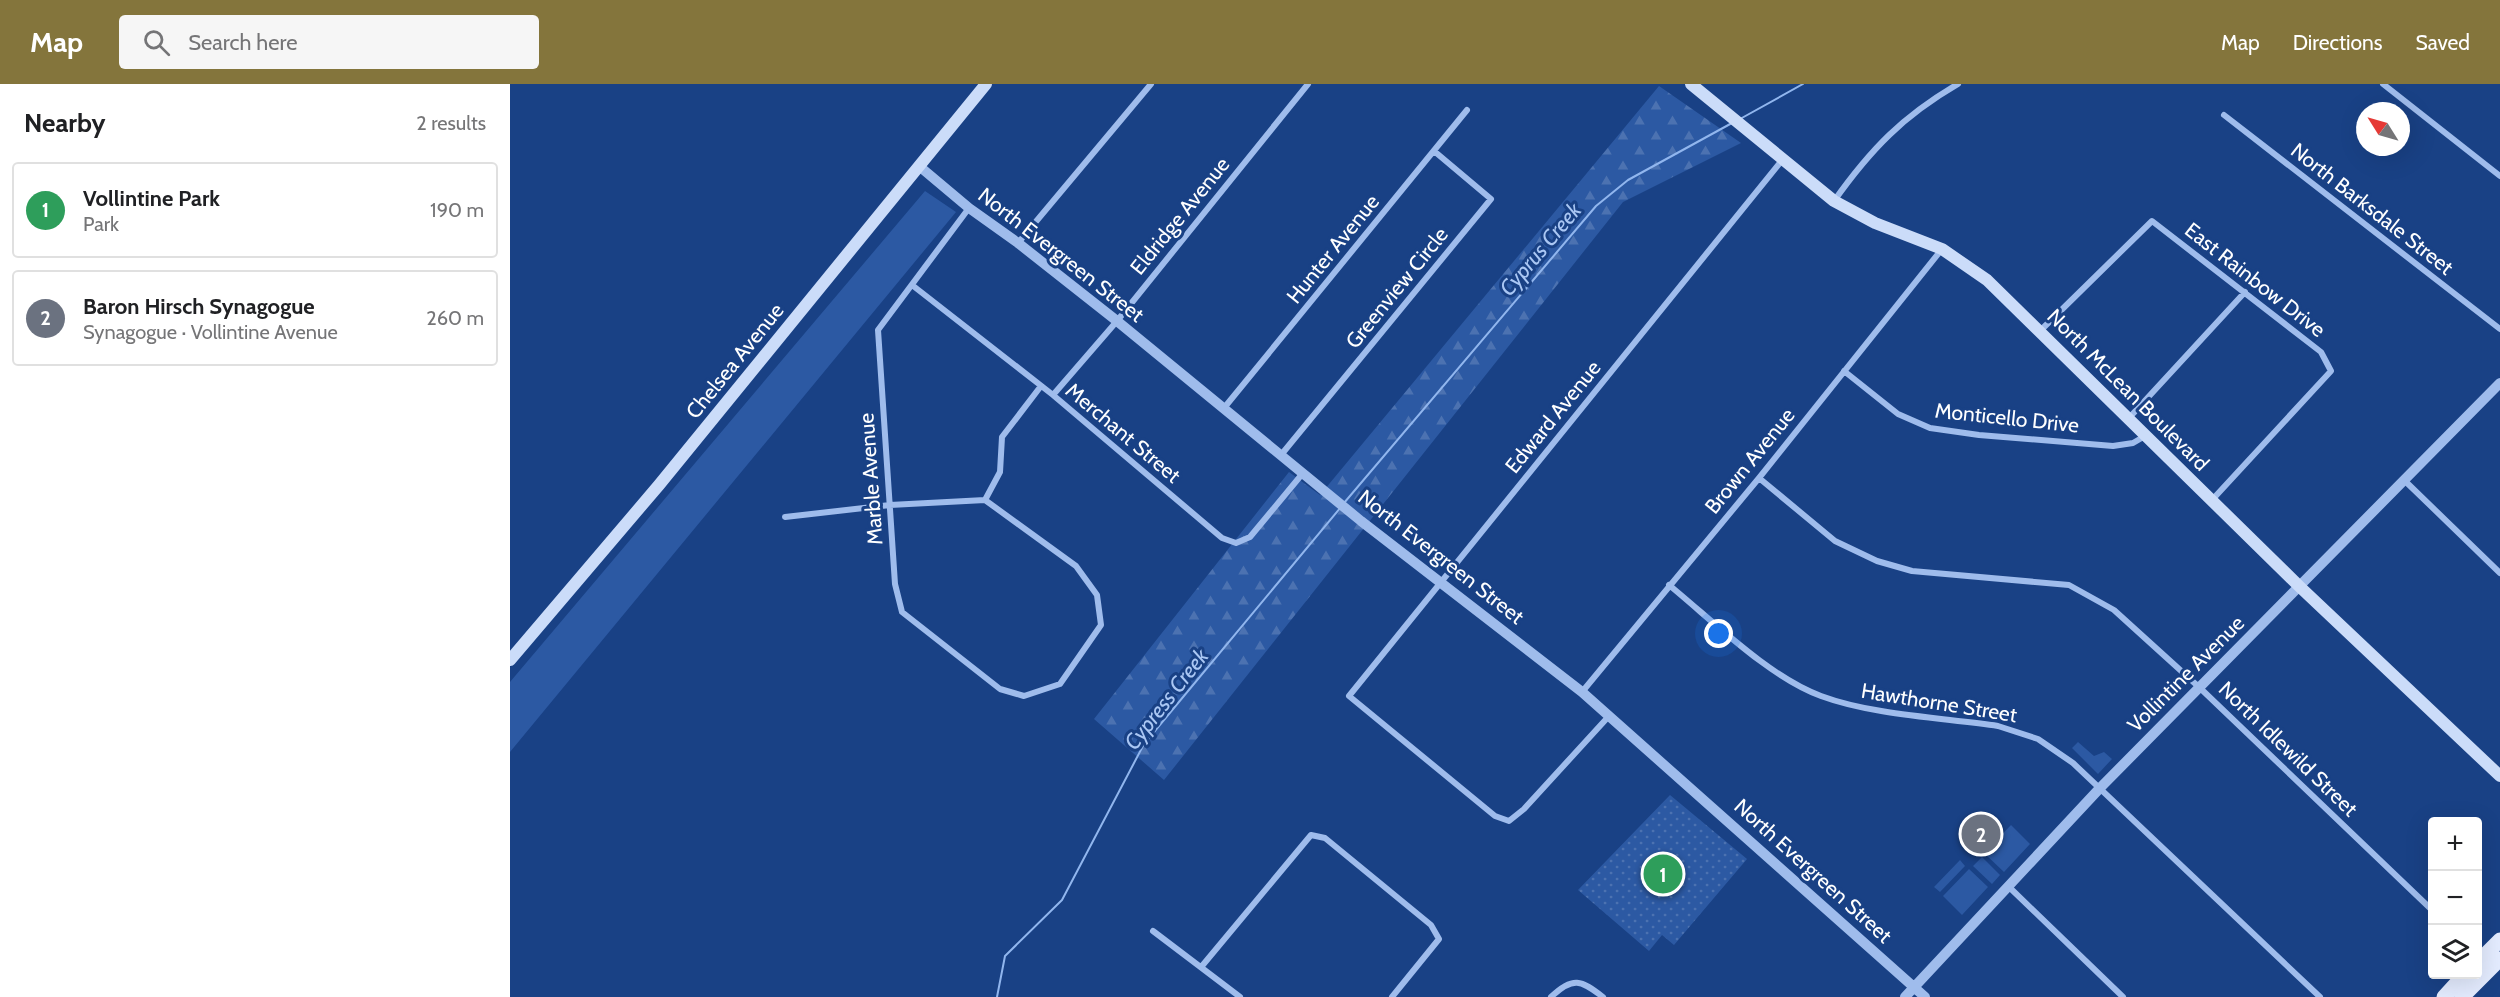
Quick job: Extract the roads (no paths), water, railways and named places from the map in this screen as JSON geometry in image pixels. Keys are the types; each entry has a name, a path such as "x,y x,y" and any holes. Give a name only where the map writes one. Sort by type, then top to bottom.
{"main road":[{"name":"Chelsea Avenue","path":"510,660 515,646 659,486 986,84"},
{"name":"North McLean Boulevard","path":"1691,84 1834,201 1875,223 1942,249 1987,280 2300,587 2500,776"},
{"path":"2462,997 2500,940"},
{"path":"2444,997 2461,979"}],"street":[{"path":"1018,243 1151,84"},
{"name":"Eldridge Avenue","path":"1053,395 1117,321 1308,84"},
{"path":"1834,201 1860,164 1898,125 1932,99 1958,84"},
{"path":"2383,84 2500,176"},
{"name":"Hunter Avenue","path":"1224,408 1467,110"},
{"name":"North Barksdale Street","path":"2224,115 2500,329"},
{"name":"Greenview Circle","path":"1281,455 1491,199 1434,151"},
{"name":"Edward Avenue","path":"1609,716 1524,808 1509,821 1495,816 1349,696 1783,159"},
{"name":"North Evergreen Street","path":"919,166 969,208 1018,243 1117,321 1361,521 1582,692 1924,997"},
{"name":"Marble Avenue","path":"969,208 878,330 895,584 902,612 1000,689 1024,696 1060,684 1101,625 1098,595 1076,566 985,500"},
{"name":"East Rainbow Drive","path":"2040,331 2152,221 2320,352 2331,371 2212,500"},
{"name":"Brown Avenue","path":"1582,692 1759,478 1942,249"},
{"name":"Merchant Street","path":"912,285 1053,395 1222,538 1236,543 1250,537 1303,473"},
{"path":"2129,418 2245,292"},
{"name":"Monticello Drive","path":"1844,371 1898,414 1930,428 1979,435 2112,446 2133,443 2146,436"},
{"name":"Vollintine Avenue","path":"1905,997 2100,788 2500,383"},
{"path":"785,517 890,505 985,500 1000,472 1002,436 1041,386"},
{"name":"North Idlewild Street","path":"1759,478 1835,541 1877,561 1912,571 2069,585 2114,610 2200,688 2428,905"},
{"path":"2404,480 2500,573"},
{"name":"Hawthorne Street","path":"1669,585 1772,669 1798,686 1821,696 1849,705 2014,729 2050,745 2100,788 2320,997"},
{"path":"1202,966 1311,835 1325,838 1431,925 1439,939 1392,997"},
{"path":"2008,886 2123,997"},
{"path":"1153,931 1240,997"},
{"path":"1551,997 1563,986 1571,982 1579,982 1604,997"}],"waterway":[{"name":"Cyprus Creek","path":"1740,119 1803,84"},
{"name":"Cyprus Creek","path":"1344,503 1596,206 1628,180 1732,123"},
{"name":"Cypress Creek","path":"997,997 1005,956 1062,900 1144,744 1341,507"}],"place":[{"name":"Baron Hirsch Synagogue","path":"1981,834"},
{"name":"Vollintine Park","path":"1663,874"}]}
